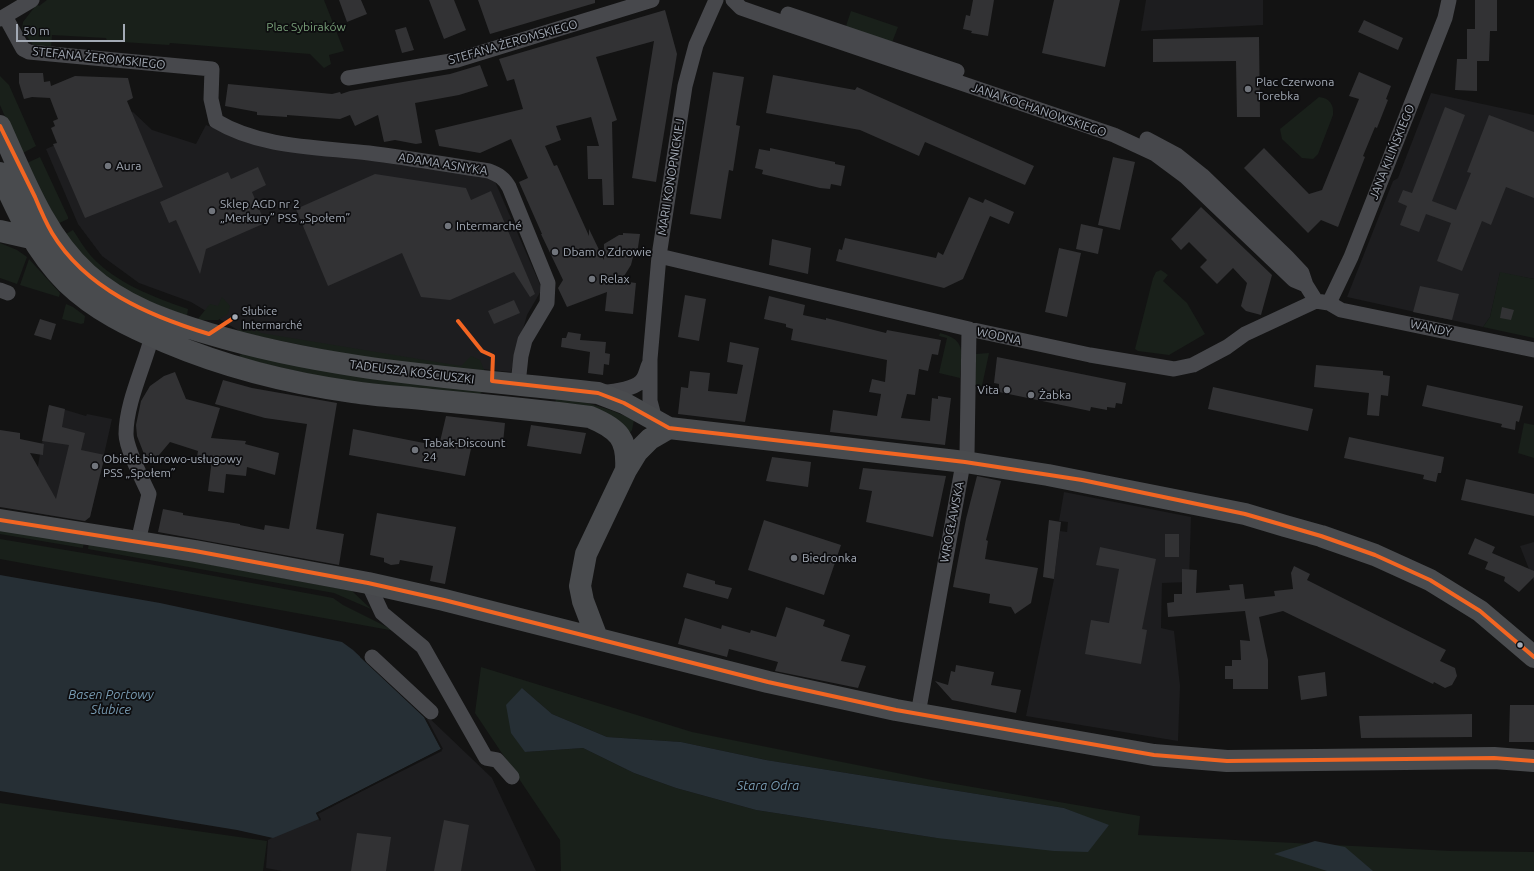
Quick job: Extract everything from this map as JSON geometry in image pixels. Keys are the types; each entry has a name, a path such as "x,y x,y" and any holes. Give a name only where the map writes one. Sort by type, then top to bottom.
{"main road":[{"path":"0,126 13,210"},
{"path":"0,173 13,210"},
{"name":"TADEUSZA KOŚCIUSZKI","path":"13,210 57,241 86,273 106,290 129,304 161,318 235,342 356,367 598,393 624,403 662,424 965,462 1089,482 1245,514 1321,536 1375,555 1430,580 1480,611 1534,657"},
{"name":"TADEUSZA KOŚCIUSZKI","path":"13,210 49,264 68,284 96,307 127,325 152,336 230,365 290,381 354,392 590,417 606,424 623,439 627,452 626,470"},
{"path":"0,231 31,238"},
{"path":"597,638 583,601 580,586 582,567 586,554 626,470 637,452 662,424"},
{"path":"0,520 138,542 368,583 444,600 768,682 918,714 1154,755 1227,761 1494,758 1534,761"}],"street":[{"path":"1,18 32,0"},
{"name":"STEFANA ŻEROMSKIEGO","path":"348,78 457,60 652,0"},
{"name":"MARII KONOPNICKIEJ","path":"662,424 650,401 650,359 659,256 686,86 696,45 716,0"},
{"name":"JANA KOCHANOWSKIEGO","path":"733,0 741,8 879,57 974,87 1114,136 1155,154 1202,191 1294,280 1306,285 1323,302"},
{"name":"JANA KOCHANOWSKIEGO","path":"748,0 1116,126 1158,144 1177,155 1210,183 1287,257 1302,273 1306,285"},
{"name":"JANA KILIŃSKIEGO","path":"1323,302 1351,257 1395,149 1443,24 1449,0"},
{"name":"STEFANA ŻEROMSKIEGO","path":"1,18 23,49 29,52 212,69"},
{"name":"ADAMA ASNYKA","path":"212,69 211,99 213,113 216,121 227,128 266,141 371,153 490,171 504,179 548,283 547,303 525,340 521,356 518,384"},
{"name":"WODNA","path":"659,256 970,330 1090,355 1174,369 1193,365 1226,347 1245,334 1323,302"},
{"name":"WANDY","path":"1323,302 1341,310 1534,350"},
{"name":"WROCŁAWSKA","path":"918,714 965,462 967,446 970,330"},
{"path":"138,542 149,494 138,473 126,435 130,403 146,359 152,336"},
{"name":"MARII KONOPNICKIEJ","path":"598,393 618,391 633,386 643,380 650,359"},
{"path":"368,583 382,612 424,647 486,758 497,760 512,777"},
{"path":"372,657 400,677 431,712"}],"shaded area":[{"path":"1146,0 1263,0 1263,25 1141,31"},
{"path":"1431,93 1534,115 1534,279 1500,273 1490,317 1483,327 1347,297 1393,181 1398,178"},
{"path":"133,112 152,130 196,144 206,125 248,141 493,177 542,289 527,315 511,372 392,360 241,332 191,302 139,283 102,256 78,224 46,149"},
{"path":"49,405 86,416 87,414 112,419 90,517 84,521 30,512 40,454 43,454 44,444 42,444"},
{"path":"1064,492 1191,517 1189,582 1162,583 1161,628 1174,631 1180,686 1178,741 1026,716 1054,579 1060,531 1067,532 1068,522 1059,521"},
{"path":"1534,542 1534,582 1520,546"},
{"path":"425,714 492,778 536,871 282,871 266,868 268,840 318,813 442,751 424,717"}],"green space":[{"name":"Plac Sybiraków","path":"47,0 324,0 344,51 329,55 331,64 324,68 310,54 170,43 169,45 107,41 106,38 52,35 51,48 34,46 22,30 23,22 37,4 39,6"},
{"path":"851,11 898,27 891,45 845,29"},
{"path":"0,76 9,85 36,146 21,154 0,105"},
{"path":"1319,97 1329,100 1333,108 1333,115 1318,154 1313,159 1302,158 1282,139 1280,129"},
{"path":"40,157 68,217 68,219 57,224 27,163"},
{"path":"73,230 91,256 101,266 136,288 188,309 187,316 134,296 96,270 64,235"},
{"path":"0,243 17,250 27,257 17,284 0,278"},
{"path":"29,259 60,293 59,297 20,285"},
{"path":"1161,270 1168,275 1163,281 1187,303 1205,334 1169,355 1138,351 1135,349 1153,278 1156,272"},
{"path":"1500,272 1534,279 1534,338 1483,327 1490,317"},
{"path":"222,297 230,306 228,314 218,320 197,320 210,304 218,306"},
{"path":"66,304 73,307 85,316 84,323 81,324 62,319"},
{"path":"257,321 251,329 254,332 257,330 261,333 461,366 471,356 480,360 485,372 379,361 238,332 242,324"},
{"path":"940,333 949,336 959,344 961,349 960,378 939,373 947,338 939,336"},
{"path":"244,353 483,391 479,395 349,383 240,358 240,355"},
{"path":"989,353 982,386 975,385 976,354"},
{"path":"556,396 596,405 634,420 632,430 629,434 555,406"},
{"path":"1524,423 1534,425 1534,458 1518,453"},
{"path":"0,527 84,541 83,548 0,534"},
{"path":"0,539 149,564 333,598 343,605 395,631 0,559"},
{"path":"89,542 352,591 371,609 334,593 88,549"},
{"path":"481,667 692,732 932,780 1140,816 1138,835 1451,851 1534,852 1534,871 561,871 560,840 475,713","holes":["522,688 552,714 607,737 681,742 766,760 1064,808 1109,826 937,838 756,810 676,788 634,773 583,748 525,752"]},
{"path":"0,803 267,841 263,871 0,871"}],"water":[{"name":"Basen Portowy Słubice","path":"0,575 160,603 342,642 353,650 424,717 441,749 316,813 319,819 273,838 237,830 0,791"},
{"name":"Stara Odra","path":"522,688 552,714 607,737 681,742 766,760 1064,808 1109,825 1088,852 1054,851 937,838 756,810 676,788 634,773 583,748 525,752 511,733 506,705"},
{"path":"1315,841 1345,847 1373,871 1327,871 1274,854"}],"pier":[{"path":"361,655 425,715 443,749 318,814 321,819 320,821 316,813 441,749 424,717 360,657"}],"building":[{"path":"339,0 361,0 367,14 347,22"},
{"path":"429,0 454,0 466,30 444,39"},
{"path":"478,0 595,0 595,3 490,34"},
{"path":"973,0 994,0 988,36 971,33 972,31 963,29 966,15 970,16"},
{"path":"1054,0 1120,0 1105,67 1042,53"},
{"path":"1475,0 1497,0 1497,31 1490,31 1489,61 1477,61 1477,91 1455,90 1457,59 1467,59 1467,29 1475,29"},
{"path":"665,10 677,54 656,182 632,178 654,41 596,57 617,120 612,122 614,205 603,205 602,179 588,179 587,146 599,146 591,117 556,126 561,140 545,146 554,166 557,165 589,236 589,229 604,260 604,244 619,235 623,235 623,233 640,234 637,254 633,257 631,265 621,281 636,283 633,314 605,311 607,292 567,307 558,288 563,280 541,234 519,182 528,178 511,139 480,153 439,146 435,130 523,109 514,79 507,81 499,59"},
{"path":"1364,20 1403,38 1398,50 1358,32"},
{"path":"406,27 414,50 402,53 395,30"},
{"name":"Plac Czerwona Torebka","path":"1259,37 1260,117 1237,117 1236,61 1153,62 1153,39"},
{"path":"480,65 488,86 459,95 415,103 422,143 416,144 395,140 384,142 378,115 355,126 350,115 340,119 287,115 287,117 257,115 257,112 225,106 228,84 332,94 340,92 341,94 350,91 450,74"},
{"path":"713,72 744,77 736,125 740,126 733,171 729,170 721,219 690,214"},
{"path":"1359,72 1391,86 1386,99 1388,100 1377,128 1375,127 1363,156 1365,157 1338,227 1321,220 1308,233 1244,168 1264,148 1309,194 1322,190 1359,99 1349,96"},
{"path":"19,73 43,73 44,82 50,81 51,86 75,76 128,78 133,98 127,101 163,187 85,218 53,144 57,143 51,128 55,126 53,121 58,119 50,98 32,97 24,99 19,83"},
{"path":"773,75 855,90 857,87 1034,166 1025,185 925,142 919,156 860,130 766,113"},
{"path":"1445,107 1465,115 1432,201 1456,210 1471,173 1467,172 1489,115 1534,132 1534,198 1506,187 1491,225 1482,221 1462,271 1437,261 1451,223 1426,214 1419,232 1400,225 1407,206 1398,202 1403,190 1412,193"},
{"path":"770,148 835,162 835,164 845,166 841,186 831,184 830,189 820,188 762,174 763,170 755,168 759,149 770,151"},
{"path":"1113,157 1135,162 1120,230 1098,225"},
{"name":"Sklep AGD nr 2 „Merkury” PSS „Społem”","path":"258,167 266,185 252,192 265,223 206,249 200,274 176,220 169,223 160,202 228,172 231,179"},
{"name":"Intermarché","path":"375,174 466,188 471,200 491,191 535,294 530,297 514,272 450,300 421,297 402,253 328,286 296,209"},
{"path":"969,197 983,203 985,199 1014,212 1009,224 990,216 963,279 944,288 836,261 839,249 842,250 845,238 936,258 938,252 943,255"},
{"path":"1201,207 1272,275 1261,315 1246,311 1241,306 1247,283 1233,268 1217,284 1200,267 1207,260 1189,242 1181,250 1171,239"},
{"path":"1081,224 1103,229 1098,254 1076,249"},
{"path":"772,239 811,248 808,274 769,265"},
{"path":"1059,248 1081,253 1067,317 1045,312"},
{"path":"1420,286 1459,294 1452,320 1413,312"},
{"path":"685,295 706,299 699,341 678,337"},
{"path":"769,296 805,305 803,315 826,320 826,318 886,333 887,330 941,340 938,355 932,354 928,371 919,369 915,395 907,394 901,418 930,421 932,398 938,399 938,396 951,398 945,445 830,432 833,410 877,416 881,394 869,392 872,379 885,382 887,360 791,340 793,329 786,327 786,324 764,319"},
{"path":"514,300 520,313 494,324 488,311"},
{"path":"1502,307 1514,310 1511,320 1500,318"},
{"path":"40,319 56,324 51,340 34,335"},
{"path":"568,332 581,334 580,340 606,342 605,353 610,354 609,365 604,364 603,375 588,373 590,352 561,347 562,338 566,338"},
{"path":"730,342 759,348 745,422 678,414 681,387 688,388 690,371 710,373 708,391 737,394 743,365 727,362"},
{"path":"997,357 1126,383 1122,404 1116,403 1115,408 1107,407 1107,410 1091,407 1090,411 999,392 999,384 994,383"},
{"path":"1316,365 1383,371 1383,375 1390,376 1388,396 1381,395 1379,416 1367,415 1369,393 1314,387"},
{"path":"175,372 186,399 220,408 211,438 246,441 245,444 279,453 275,475 247,467 246,476 226,474 224,493 208,491 212,459 197,457 198,451 170,442 154,461 144,454 137,436 136,425 141,401 150,386 164,376"},
{"path":"223,380 252,388 337,403 316,529 344,534 339,565 158,532 163,509 183,513 183,515 240,524 264,530 265,525 289,529 307,424 265,418 215,404"},
{"path":"1427,385 1523,406 1519,422 1516,421 1515,430 1501,427 1502,424 1422,406"},
{"path":"1213,387 1313,409 1308,431 1208,409"},
{"path":"49,405 65,409 62,427 85,433 81,450 105,455 90,517 85,521 0,507 0,430 20,433 20,439 44,444 43,455 30,453 56,499 69,445 42,441"},
{"path":"446,416 505,423 503,443 477,439 476,445 472,444 465,476 349,455 353,429 439,446"},
{"path":"531,425 586,433 581,454 527,446"},
{"path":"1349,437 1444,457 1441,473 1438,473 1436,482 1423,479 1424,475 1344,458"},
{"path":"772,457 811,462 808,487 766,481"},
{"path":"863,468 946,476 933,537 866,522 872,491 859,489"},
{"path":"977,476 1001,481 986,540 988,541 985,559 1038,568 1031,603 1015,614 1011,607 989,603 990,594 953,587 966,519"},
{"path":"1466,479 1534,494 1534,516 1461,500"},
{"path":"377,513 456,527 445,584 430,581 433,566 400,560 399,564 391,565 384,562 384,558 370,555"},
{"name":"Biedronka","path":"764,520 841,545 824,595 748,570"},
{"path":"1049,520 1061,522 1054,579 1043,577"},
{"path":"1165,534 1179,534 1179,557 1165,557"},
{"path":"1475,538 1495,547 1492,553 1534,571 1534,577 1519,592 1504,581 1505,577 1485,569 1488,562 1468,554"},
{"path":"1100,547 1156,559 1142,629 1147,630 1141,664 1085,654 1091,620 1109,623 1119,569 1096,565"},
{"path":"1294,566 1310,574 1307,580 1446,650 1440,661 1455,668 1457,676 1452,685 1445,688 1434,682 1433,684 1283,611 1259,617 1268,660 1268,689 1233,689 1233,679 1225,679 1225,666 1232,666 1232,660 1241,660 1240,640 1250,641 1245,611 1168,617 1167,603 1174,602 1174,594 1182,594 1182,569 1197,570 1196,593 1230,590 1229,585 1243,584 1245,599 1275,596 1274,591 1293,589 1291,573"},
{"path":"687,573 715,581 715,584 732,588 728,599 683,587"},
{"path":"786,607 825,620 823,626 850,635 841,661 866,666 858,688 775,671 778,662 729,649 727,657 678,644 685,618 721,629 722,625 750,633 751,630 776,637"},
{"path":"956,665 994,672 991,685 1021,690 1016,713 952,700 935,681 948,685 951,671 955,672"},
{"path":"1325,672 1327,696 1301,700 1298,676"},
{"path":"1510,705 1534,705 1534,742 1509,742"},
{"path":"1472,714 1472,737 1361,738 1359,716"},
{"path":"444,820 469,825 461,871 434,871"},
{"path":"357,833 391,837 386,871 351,871"}],"transit line":[{"path":"0,126 52,233 66,253 82,270 121,298 142,309 186,327 209,334 235,317"},
{"path":"458,321 482,351 493,356 492,381 598,393 624,403 669,428 965,462 1082,480 1245,514 1321,536 1375,555 1430,580 1480,611 1534,657"},
{"path":"0,520 195,551 368,583 444,600 768,682 896,710 1154,755 1227,761 1494,758 1534,761"}],"place":[{"name":"Plac Czerwona Torebka","path":"1248,89"},
{"name":"Aura","path":"108,166"},
{"name":"Sklep AGD nr 2 „Merkury” PSS „Społem”","path":"212,211"},
{"name":"Intermarché","path":"448,226"},
{"name":"Dbam o Zdrowie","path":"555,252"},
{"name":"Relax","path":"592,279"},
{"name":"Słubice Intermarché","path":"235,317"},
{"name":"Vita","path":"1007,390"},
{"name":"Żabka","path":"1031,395"},
{"name":"Tabak-Discount 24","path":"415,450"},
{"name":"Obiekt biurowo-usługowy PSS „Społem”","path":"95,466"},
{"name":"Biedronka","path":"794,558"}]}
